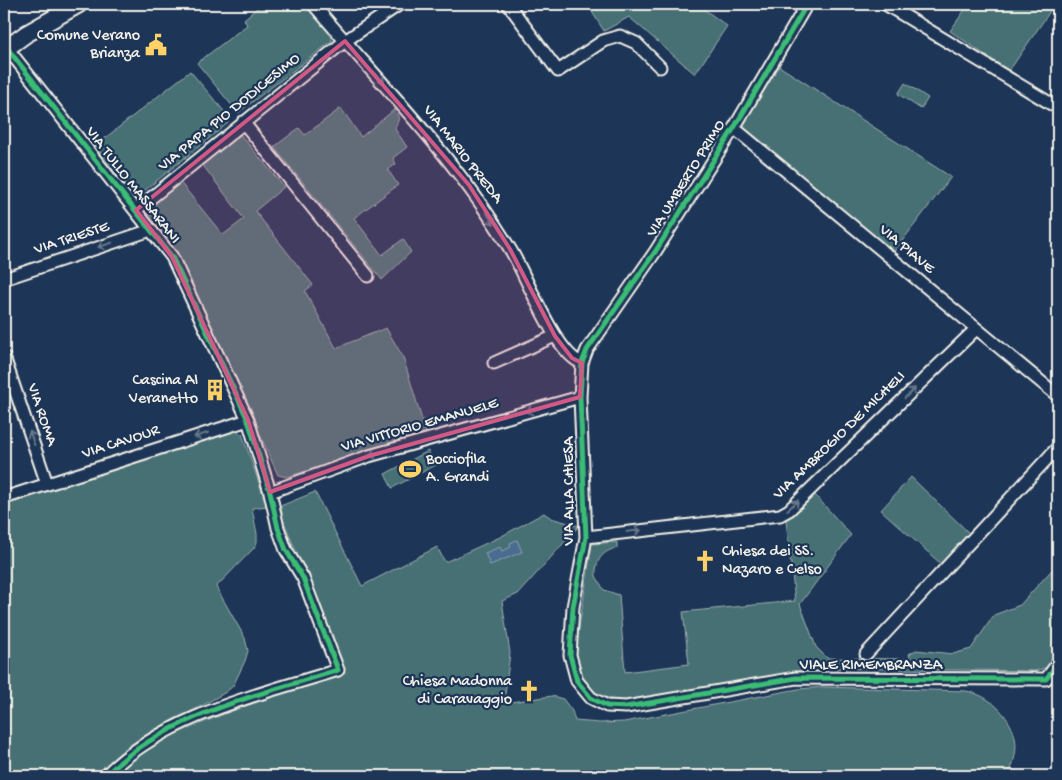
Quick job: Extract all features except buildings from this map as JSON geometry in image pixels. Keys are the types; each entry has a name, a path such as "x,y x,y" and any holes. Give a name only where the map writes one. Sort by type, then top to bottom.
{"main road":[{"path":"6,49 26,34 79,4"}],"street":[{"name":"VIA MARIO PREDA","path":"313,4 387,85 468,185 510,249 555,336 572,358 582,363"},
{"name":"VIA PAPA PIO DODICESIMO","path":"136,210 345,41 400,4"},
{"path":"508,4 558,71 603,41 620,36 636,43 660,67"},
{"name":"VIA UMBERTO PRIMO","path":"582,363 587,350 654,252 734,128 807,4"},
{"path":"885,4 1058,108"},
{"name":"VIA TULLO MASSARANI","path":"6,49 172,257 248,420 281,536 303,578 338,670 233,704 171,730 137,750 105,776"},
{"path":"243,122 368,276"},
{"name":"VIA PIAVE","path":"734,128 1058,396"},
{"name":"VIA TRIESTE","path":"4,279 151,230"},
{"name":"VIA AMBROGIO DE MICHELI","path":"586,537 780,515 789,510 976,328"},
{"path":"494,363 555,336"},
{"name":"VIA ROMA","path":"4,357 47,484"},
{"name":"VIA ALLA CHIESA","path":"582,363 580,397 586,537 573,606 570,655 577,681 591,698"},
{"name":"VIA VITTORIO EMANUELE","path":"270,492 369,456 580,397"},
{"name":"VIA CAVOUR","path":"4,498 248,420"},
{"path":"866,654 1058,447"},
{"name":"VIALE RIMEMBRANZA","path":"591,698 607,706 626,707 796,678 1046,679 1058,664"}],"highlighted area":[{"path":"345,41 469,185 510,249 555,336 572,358 582,363 580,397 369,456 270,492 248,420 172,257 136,210"}],"green space":[{"path":"262,4 305,4 332,36 332,41 238,113 197,63 247,25 244,19"},
{"path":"587,4 697,4 727,26 695,74 629,17 604,31"},
{"path":"969,4 1055,4 1009,71 950,31"},
{"path":"779,66 951,177 893,253 742,126"},
{"path":"190,71 229,117 228,123 138,196 133,195 95,146"},
{"path":"905,83 928,98 921,109 898,94"},
{"path":"341,108 361,137 395,109 399,118 395,129 407,147 393,158 396,164 388,170 398,185 354,218 382,255 403,239 411,252 382,280 274,147 299,128 305,135"},
{"path":"240,134 284,187 255,211 313,285 305,291 336,348 386,328 403,357 426,433 287,477 278,475 179,256 148,214 150,204 179,181 223,235 244,219 201,163"},
{"path":"234,430 242,434 267,506 252,508 257,542 254,548 216,587 245,638 248,651 233,686 226,692 156,732 148,747 196,725 245,706 345,673 278,507 315,492 362,586 437,547 445,562 500,537 544,513 551,518 579,526 518,594 502,601 510,653 504,703 552,696 563,699 572,711 575,721 600,723 624,722 798,689 822,687 966,691 990,701 1003,713 1008,721 1015,737 1016,747 1009,776 4,776 4,505"},
{"name":"Bocciofila A. Grandi","path":"428,451 436,465 392,488 385,474"},
{"path":"911,477 969,533 941,564 881,510"},
{"path":"815,495 851,535 800,604 816,647 827,658 910,659 909,654 916,650 953,654 971,649 994,615 1020,605 1058,563 1058,658 1048,667 1036,671 817,668 624,702 602,696 588,685 580,670 576,647 592,544 617,542 617,548 604,554 598,561 596,576 604,590 619,595 625,672 689,664 683,612 795,601 786,520"}],"water":[{"path":"517,540 522,552 490,565 485,553 500,547 502,551 511,547 510,543"}],"cycle path":[{"path":"807,4 734,128 655,252 587,350 582,363 580,397 586,537 573,607 570,655 577,681 591,698 607,706 626,707 796,678 1046,679 1058,663"},
{"path":"7,48 172,257 248,420 270,492 278,528 286,550 303,578 338,670 245,698 184,722 156,737 129,755 105,776"}],"place":[{"name":"Comune Verano Brianza","path":"156,45"},
{"name":"Cascina Al Veranetto","path":"215,390"},
{"name":"Bocciofila A. Grandi","path":"410,469"},
{"name":"Chiesa dei SS. Nazaro e Celso","path":"705,561"},
{"name":"Chiesa Madonna di Caravaggio","path":"529,691"}]}
